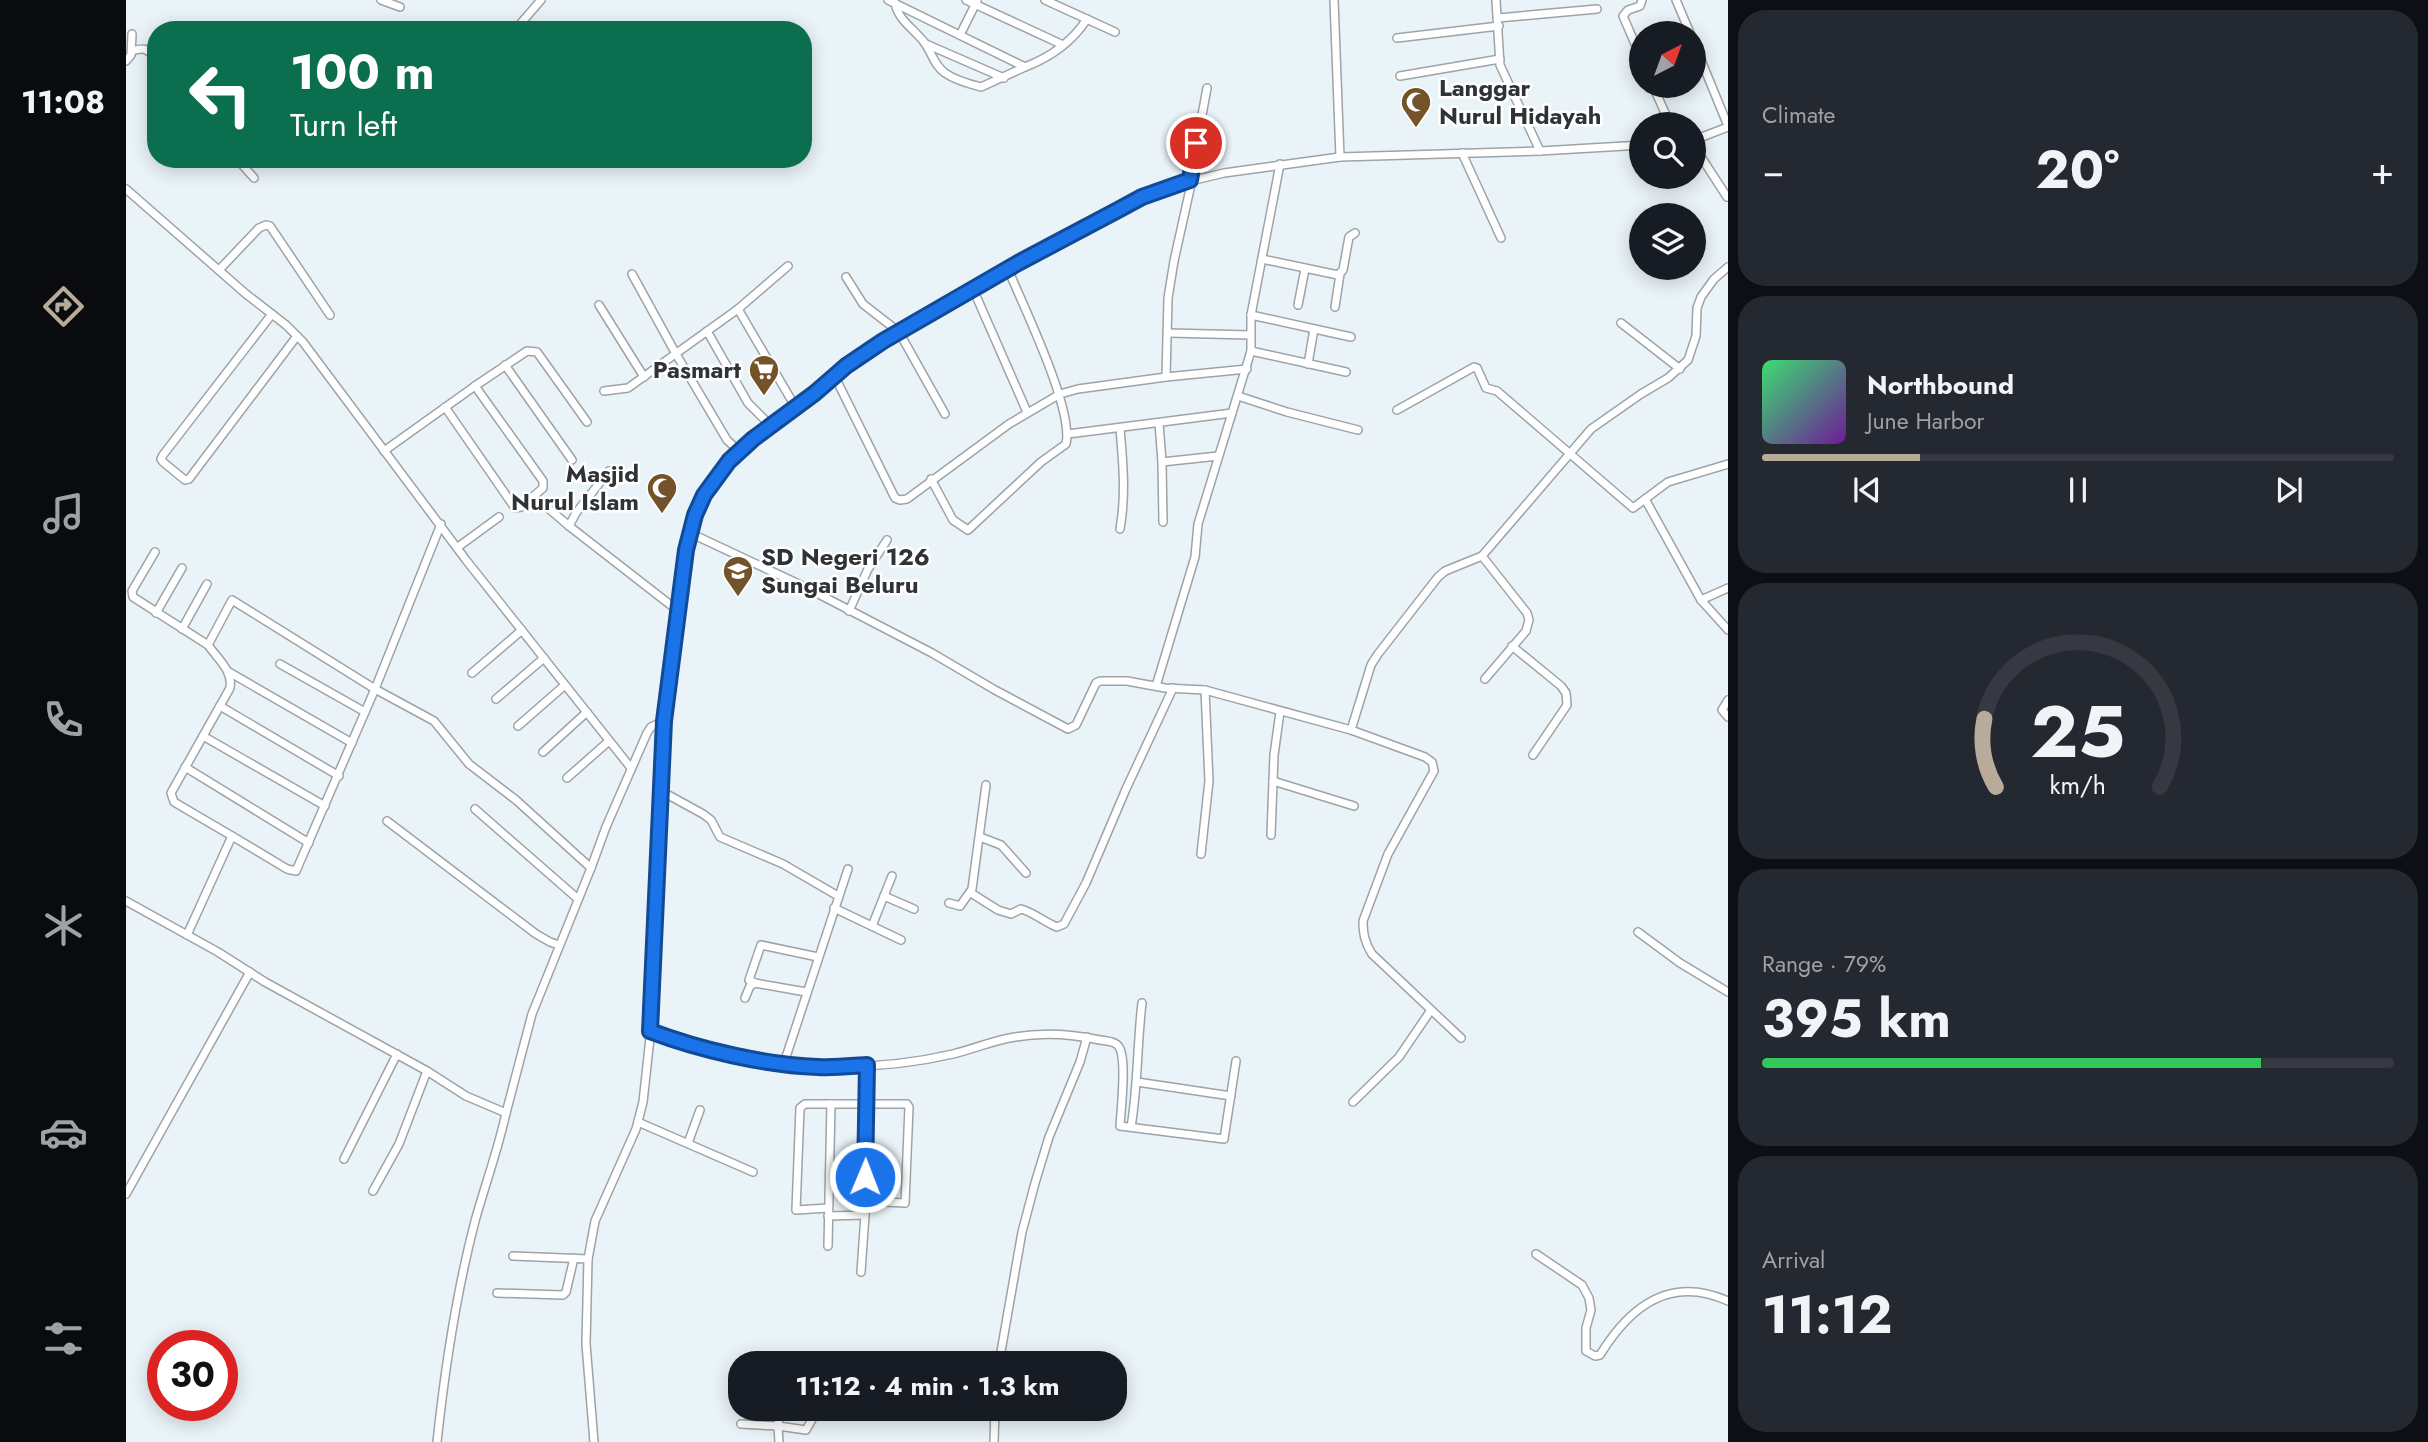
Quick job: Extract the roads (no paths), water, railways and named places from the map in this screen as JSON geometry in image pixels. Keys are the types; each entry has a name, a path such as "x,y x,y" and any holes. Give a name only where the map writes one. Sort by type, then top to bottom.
{"street":[{"path":"382,0 400,7"},
{"path":"523,21 541,0"},
{"path":"966,0 976,2 1063,45"},
{"path":"1045,0 1115,32"},
{"path":"1334,0 1340,157"},
{"path":"1496,0 1500,59 1540,152"},
{"path":"1629,30 1623,16 1628,10 1640,6 1642,0"},
{"path":"1676,0 1685,21"},
{"path":"891,2 1025,67"},
{"path":"891,2 897,13 926,44 1004,78"},
{"path":"960,35 976,2"},
{"path":"1396,38 1597,9"},
{"path":"926,44 930,56 948,75 981,87 1054,54 1072,40 1087,19"},
{"path":"126,61 132,51 132,34"},
{"path":"132,51 147,49"},
{"path":"1400,76 1500,59"},
{"path":"1706,73 1728,127 1706,135"},
{"path":"1166,377 1170,287 1207,88"},
{"path":"594,1442 586,1344 588,1259 595,1221 638,1122 643,1102 650,1038 664,721 677,610 690,533 704,495 715,477 739,452 866,352 1008,269 1142,197 1190,180 1280,164 1340,157 1540,152 1629,146"},
{"path":"1462,153 1501,238"},
{"path":"1156,686 1195,557 1198,524 1247,369 1251,351 1251,315 1280,164"},
{"path":"1706,165 1727,197"},
{"path":"245,168 254,178"},
{"path":"126,189 297,336 457,547 631,768"},
{"path":"219,271 259,228 270,226 330,315"},
{"path":"1335,307 1349,237 1355,233"},
{"path":"1262,259 1340,274"},
{"path":"604,391 622,390 643,377 738,310 788,266"},
{"path":"1351,730 1371,665 1438,576 1482,556 1591,429 1680,369 1693,349 1701,297 1714,279 1728,267"},
{"path":"932,479 953,520 968,530 1041,462 1063,447 1068,434 1060,394 1008,269"},
{"path":"1298,305 1305,269"},
{"path":"632,274 727,440 739,452"},
{"path":"846,277 863,304 899,332 945,414"},
{"path":"973,289 1027,412"},
{"path":"599,305 643,377"},
{"path":"738,310 796,408"},
{"path":"272,314 163,455 163,462 185,480 189,479 297,336"},
{"path":"1251,315 1351,337"},
{"path":"1621,323 1680,369"},
{"path":"1308,364 1314,329"},
{"path":"707,331 748,404 771,426"},
{"path":"1169,333 1250,335"},
{"path":"384,451 527,351 537,352 587,422"},
{"path":"1251,351 1346,372"},
{"path":"505,365 572,460"},
{"path":"1397,410 1474,367 1477,368 1486,388 1497,391 1633,508 1668,482 1728,464"},
{"path":"834,375 895,498 900,500 907,499 1027,412 1060,394 1166,377 1247,369"},
{"path":"445,407 515,508 521,507 540,491 544,484 475,386"},
{"path":"1238,396 1358,430"},
{"path":"1068,434 1232,413"},
{"path":"1159,423 1163,522"},
{"path":"1119,429 1124,476 1120,529"},
{"path":"1162,462 1218,456"},
{"path":"569,526 609,471"},
{"path":"1645,499 1700,600 1728,630"},
{"path":"548,508 677,610"},
{"path":"457,547 499,517"},
{"path":"229,672 230,688 171,793 174,802 292,872 296,871 339,776 442,524"},
{"path":"690,533 803,586 932,653 1068,729 1076,725 1094,686 1100,681 1127,681 1205,690 1351,730 1425,757 1433,764 1434,771 1388,854 1363,920 1365,943 1372,954 1461,1038"},
{"path":"849,611 868,569 887,540"},
{"path":"155,552 132,591 137,601 208,645 229,672 352,743"},
{"path":"1482,556 1527,613 1529,620 1526,631 1485,679"},
{"path":"156,613 182,568"},
{"path":"182,629 207,584"},
{"path":"1700,600 1728,588"},
{"path":"208,645 232,600 433,721 469,764 516,800 592,868"},
{"path":"472,673 522,630"},
{"path":"1511,646 1561,686 1568,698 1567,705 1533,755"},
{"path":"496,699 544,658"},
{"path":"280,664 365,712"},
{"path":"518,726 565,685"},
{"path":"971,893 998,910 1011,914 1021,909 1032,912 1045,922 1058,927 1065,924 1173,688"},
{"path":"1201,854 1209,781 1205,690"},
{"path":"1728,701 1721,710 1728,717"},
{"path":"220,706 339,776"},
{"path":"543,752 587,712"},
{"path":"1271,835 1280,712"},
{"path":"437,1442 448,1347 461,1282 476,1218 499,1147 532,1014 631,768 651,727 664,721"},
{"path":"203,736 325,806"},
{"path":"567,778 609,741"},
{"path":"185,767 309,843"},
{"path":"1273,781 1354,806"},
{"path":"949,903 960,906 971,893 986,785"},
{"path":"661,791 704,814 711,820 720,837 783,864 838,896"},
{"path":"475,809 578,899"},
{"path":"387,821 536,934 559,945"},
{"path":"187,934 232,836"},
{"path":"980,837 1002,845 1026,873"},
{"path":"783,1063 848,869"},
{"path":"872,926 892,876"},
{"path":"884,896 914,909"},
{"path":"126,901 427,1071 466,1096 506,1113"},
{"path":"834,908 901,940"},
{"path":"1638,932 1680,963 1728,992"},
{"path":"806,992 749,980 761,945 818,957"},
{"path":"126,1194 250,972"},
{"path":"745,998 750,986 755,983"},
{"path":"1131,1128 1142,1003"},
{"path":"1353,1102 1399,1057 1431,1010"},
{"path":"650,1038 744,1057 818,1067 910,1062 1014,1037 1045,1034 1087,1037 1119,1046 1123,1080 1120,1126 1224,1139 1236,1061"},
{"path":"1001,1351 1022,1232 1035,1183 1049,1137 1080,1062 1087,1037"},
{"path":"344,1160 397,1054"},
{"path":"861,1272 865,1215 867,1065"},
{"path":"373,1191 400,1144 427,1071"},
{"path":"1137,1082 1231,1096"},
{"path":"865,1201 905,1203 909,1107 907,1104 805,1104 800,1108 796,1210 865,1215"},
{"path":"828,1246 831,1104"},
{"path":"688,1143 700,1110"},
{"path":"638,1122 753,1172"},
{"path":"1536,1254 1582,1286 1590,1298 1586,1351 1595,1356 1600,1355 1625,1321 1657,1297 1669,1293 1704,1292 1728,1301"},
{"path":"513,1256 588,1259"},
{"path":"497,1293 563,1294 566,1292 573,1258"},
{"path":"778,1421 779,1442"},
{"path":"741,1424 806,1430 811,1421"},
{"path":"994,1442 995,1421"}],"place":[{"name":"Langgar Nurul Hidayah","path":"1416,129"},
{"name":"Pasmart","path":"764,397"},
{"name":"Masjid Nurul Islam","path":"662,515"},
{"name":"SD Negeri 126 Sungai Beluru","path":"738,598"}]}
